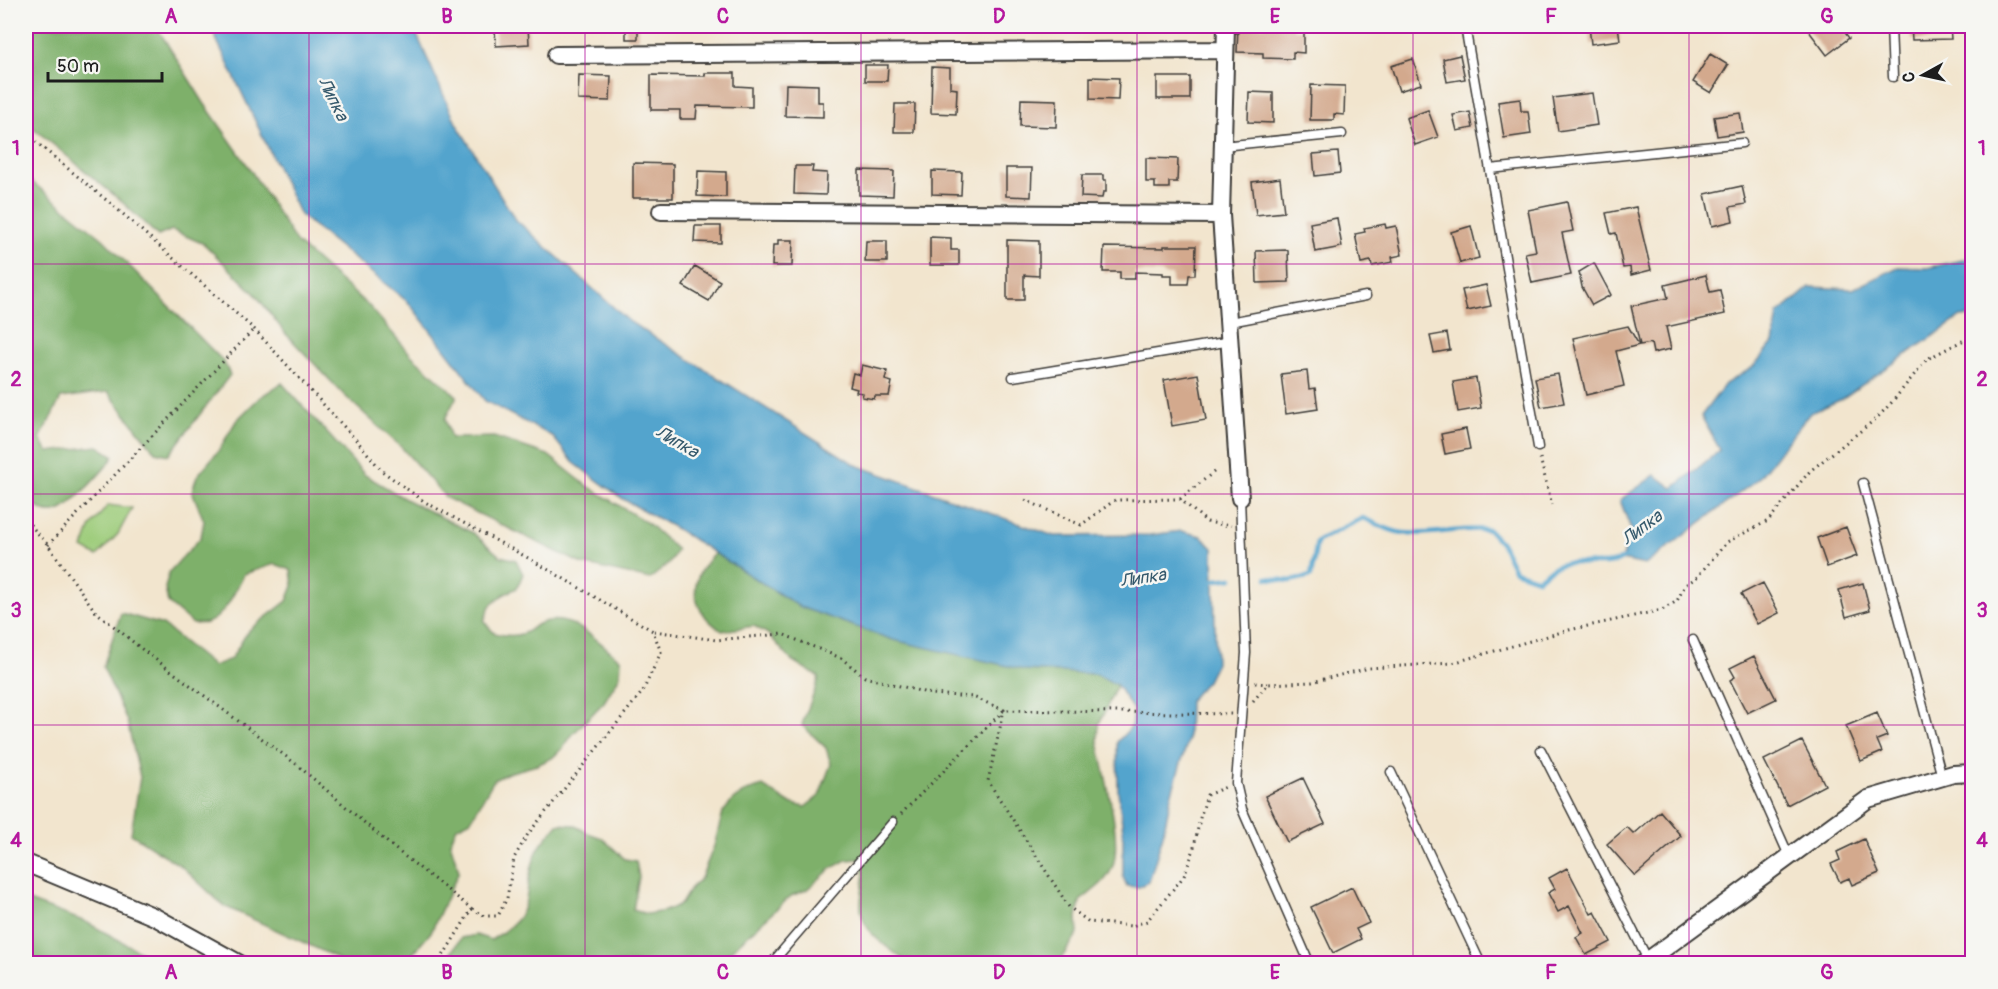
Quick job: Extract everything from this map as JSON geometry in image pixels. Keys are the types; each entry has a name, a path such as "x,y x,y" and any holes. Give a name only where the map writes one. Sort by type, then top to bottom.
{"street":[{"path":"1226,26 1221,214 1240,498"},
{"path":"556,55 1226,50"},
{"path":"661,211 1221,214"},
{"path":"1646,962 1695,923 1868,799 1953,774 1972,773"},
{"path":"26,863 155,917 240,963"}],"lane":[{"path":"1465,26 1538,447"},
{"path":"1891,26 1893,77"},
{"path":"1222,146 1342,134"},
{"path":"1490,169 1742,142"},
{"path":"1230,322 1366,296"},
{"path":"1012,377 1231,341"},
{"path":"1863,483 1942,777"},
{"path":"1240,498 1245,653 1236,783 1242,809 1310,963"},
{"path":"1693,640 1789,856"},
{"path":"1541,750 1646,962"},
{"path":"1391,772 1482,963"},
{"path":"771,963 893,822"}],"path":[{"path":"26,135 116,208 254,329 382,471 425,502 530,559 653,631 716,640 782,634 841,658 865,677 931,694 973,697 1004,710 1242,715 1268,684 1312,682 1369,668 1452,663 1569,630 1662,610 1677,601 1685,585 1696,578 1726,542 1768,521 1810,471 1877,418 1927,359 1972,336"},
{"path":"48,545 254,329"},
{"path":"1538,447 1552,505"},
{"path":"1024,500 1081,525 1115,500 1180,499 1215,471"},
{"path":"1180,499 1207,522 1242,528"},
{"path":"26,520 48,545 95,611 143,650 296,764 394,848 484,916 498,916 507,898 514,858 528,834 643,691 661,652 653,631"},
{"path":"1004,710 988,781 1052,877 1069,907 1089,922 1132,926 1147,921 1184,876 1193,852 1200,818 1208,795 1236,783"},
{"path":"893,822 1004,710"},
{"path":"438,963 472,909"}],"green space":[{"path":"26,26 156,26 296,242 370,307 412,356 457,396 445,419 451,438 494,437 548,455 586,485 649,524 677,550 669,563 650,579 582,564 446,498 402,448 344,395 285,333 255,294 204,244 172,230 158,236 121,201 26,122"},
{"path":"26,177 103,239 224,362 230,375 169,455 155,452 108,392 61,398 40,439 48,452 98,446 114,456 80,494 66,507 55,512 40,509 26,494"},
{"path":"282,383 365,475 407,500 473,533 500,556 516,560 523,574 517,588 503,595 490,606 484,621 494,633 518,635 538,624 562,621 583,630 621,660 620,676 604,702 572,735 563,748 552,758 537,765 508,773 494,780 471,820 457,827 450,842 459,871 431,932 405,963 342,963 335,957 224,906 181,866 131,834 140,777 127,721 103,667 121,613 163,625 213,666 231,659 248,631 287,601 293,586 291,570 275,564 244,574 225,609 207,623 193,624 168,603 165,588 169,572 201,537 204,521 192,491 197,476 219,450 236,421 260,397"},
{"path":"108,505 132,508 118,534 97,556 83,548 91,526"},
{"path":"715,553 800,607 1025,670 1096,674 1117,685 1099,724 1098,740 1114,824 1115,856 1106,878 1080,901 1077,917 1078,934 1058,963 906,963 877,939 866,926 861,910 864,874 860,859 846,860 832,868 806,890 791,896 717,963 443,964 461,938 476,935 491,940 516,920 526,902 531,869 536,854 558,824 574,825 602,838 625,859 636,861 639,877 633,910 647,914 665,911 681,904 690,889 701,878 714,846 723,812 734,799 747,791 763,786 789,803 805,807 819,796 831,764 826,748 802,725 819,677 791,660 768,634 754,626 722,631 703,613 698,604 696,584 706,563"},
{"path":"26,900 86,922 161,963 26,963"}],"water":[{"path":"210,26 413,26 456,123 515,219 630,322 856,465 1054,536 1150,535 1181,531 1201,536 1213,548 1216,663 1207,681 1189,701 1188,740 1149,882 1139,887 1127,886 1123,877 1123,831 1118,791 1117,742 1131,727 1133,710 1117,685 1096,674 1025,670 893,640 800,607 675,528 623,499 574,463 552,436 485,401 409,303 300,215"},
{"path":"1967,259 1972,261 1972,316 1961,317 1840,400 1810,413 1758,479 1645,565 1621,560 1632,532 1620,500 1655,475 1673,488 1720,450 1701,416 1725,384 1752,368 1773,343 1778,314 1810,287 1853,289 1898,267 1927,268"}],"building":[{"path":"502,26 528,26 529,44 496,46 495,29 503,28"},
{"path":"626,26 638,26 638,39 626,39"},
{"path":"1238,26 1294,26 1293,30 1304,30 1304,53 1293,52 1293,59 1263,58 1263,53 1237,52"},
{"path":"1589,26 1618,26 1620,40 1591,44"},
{"path":"1805,26 1840,26 1849,38 1827,55"},
{"path":"1911,26 1950,26 1951,39 1912,40"},
{"path":"1710,54 1728,65 1711,93 1693,82"},
{"path":"1460,55 1465,79 1447,82 1443,59"},
{"path":"1413,59 1421,84 1399,91 1391,66"},
{"path":"865,65 888,65 887,81 865,81"},
{"path":"932,67 950,68 950,88 957,89 956,114 931,113"},
{"path":"705,73 735,73 735,86 752,87 752,107 697,106 696,119 680,119 680,110 651,110 651,75 705,76"},
{"path":"579,75 611,76 610,101 578,100"},
{"path":"1090,77 1119,78 1118,100 1090,99"},
{"path":"1157,77 1190,77 1190,99 1157,99"},
{"path":"786,84 818,85 818,102 823,102 823,117 785,116"},
{"path":"1311,85 1345,86 1344,115 1334,114 1334,120 1310,120"},
{"path":"1249,92 1273,93 1273,123 1248,122"},
{"path":"1592,93 1597,125 1558,131 1553,98"},
{"path":"1021,99 1057,100 1056,127 1020,126"},
{"path":"1520,99 1521,111 1528,111 1531,134 1504,138 1498,102"},
{"path":"895,104 915,104 914,132 894,132"},
{"path":"1428,110 1438,137 1415,145 1406,118"},
{"path":"1470,112 1473,128 1457,131 1453,115"},
{"path":"1740,113 1743,132 1717,136 1714,117"},
{"path":"1338,152 1340,173 1315,176 1313,154"},
{"path":"1146,158 1178,159 1177,182 1169,182 1169,188 1155,188 1155,182 1146,182"},
{"path":"633,163 673,164 673,198 633,198"},
{"path":"795,166 813,166 812,172 827,173 826,195 794,194"},
{"path":"1006,168 1032,168 1031,197 1006,196"},
{"path":"859,170 894,171 893,196 859,195"},
{"path":"698,171 726,172 726,197 697,196"},
{"path":"932,171 962,172 961,195 932,194"},
{"path":"1082,175 1103,175 1103,180 1106,180 1106,192 1103,192 1102,198 1081,197"},
{"path":"1280,178 1284,212 1256,215 1252,182"},
{"path":"1742,186 1746,204 1730,207 1733,221 1712,226 1705,194"},
{"path":"1567,202 1573,231 1562,233 1571,275 1532,283 1525,253 1536,251 1528,210"},
{"path":"1636,207 1651,270 1631,275 1630,267 1623,268 1616,233 1611,234 1606,213"},
{"path":"1337,218 1342,247 1315,252 1310,223"},
{"path":"1385,224 1386,228 1396,226 1402,255 1392,257 1393,262 1372,266 1371,261 1361,263 1355,234 1365,232 1364,228"},
{"path":"695,226 721,226 721,243 694,242"},
{"path":"1471,226 1479,258 1460,263 1451,232"},
{"path":"930,237 951,238 951,250 959,250 959,265 930,265"},
{"path":"778,240 793,240 792,266 772,266 773,245 778,245"},
{"path":"1007,240 1039,241 1039,276 1024,275 1024,300 1007,300"},
{"path":"866,241 887,241 887,262 865,262"},
{"path":"1164,246 1196,246 1195,275 1189,275 1188,284 1172,284 1172,275 1163,275 1163,273 1135,272 1135,279 1120,279 1120,272 1103,272 1104,247 1164,248"},
{"path":"1288,250 1289,282 1257,283 1256,251"},
{"path":"1594,263 1611,295 1592,305 1582,287 1579,272"},
{"path":"695,266 720,281 709,301 683,286"},
{"path":"1706,275 1710,292 1720,290 1725,314 1666,327 1671,349 1653,353 1651,343 1640,345 1631,306 1668,298 1665,285"},
{"path":"1486,285 1491,306 1467,311 1462,290"},
{"path":"1628,326 1639,345 1616,351 1624,386 1586,395 1573,338"},
{"path":"1447,333 1450,350 1434,353 1430,336"},
{"path":"862,365 887,371 885,380 892,382 889,396 875,396 874,399 862,397 863,393 856,392 857,389 850,387 853,373 860,375"},
{"path":"1307,371 1309,389 1315,388 1318,409 1286,414 1281,374"},
{"path":"1198,374 1206,420 1172,426 1164,380"},
{"path":"1558,374 1564,403 1541,407 1535,378"},
{"path":"1476,378 1481,408 1458,412 1453,382"},
{"path":"1466,429 1470,449 1445,454 1441,434"},
{"path":"1846,527 1857,556 1827,567 1817,538"},
{"path":"1763,583 1779,613 1757,624 1741,594"},
{"path":"1863,583 1870,610 1846,617 1839,590"},
{"path":"1754,656 1776,699 1747,713 1730,680 1735,677 1730,668"},
{"path":"1877,713 1887,736 1877,740 1882,752 1861,761 1846,726"},
{"path":"1802,741 1825,785 1787,805 1764,760"},
{"path":"1303,778 1325,824 1287,842 1265,796"},
{"path":"1660,811 1681,836 1635,876 1607,844 1627,827 1634,834"},
{"path":"1864,839 1879,873 1852,885 1849,878 1840,882 1831,864 1840,860 1837,852"},
{"path":"1567,868 1591,914 1595,912 1611,942 1586,955 1576,937 1583,933 1569,906 1558,912 1548,893 1555,889 1549,878"},
{"path":"1352,887 1369,923 1356,929 1361,939 1333,953 1311,907"}],"waterway":[{"name":"Липка","path":"1267,578 1290,581 1311,576 1317,541 1363,518 1403,533 1489,530 1501,543 1515,571 1538,579 1549,570 1562,564 1606,564 1625,557"},
{"name":"Липка","path":"1209,581 1232,578"}]}
